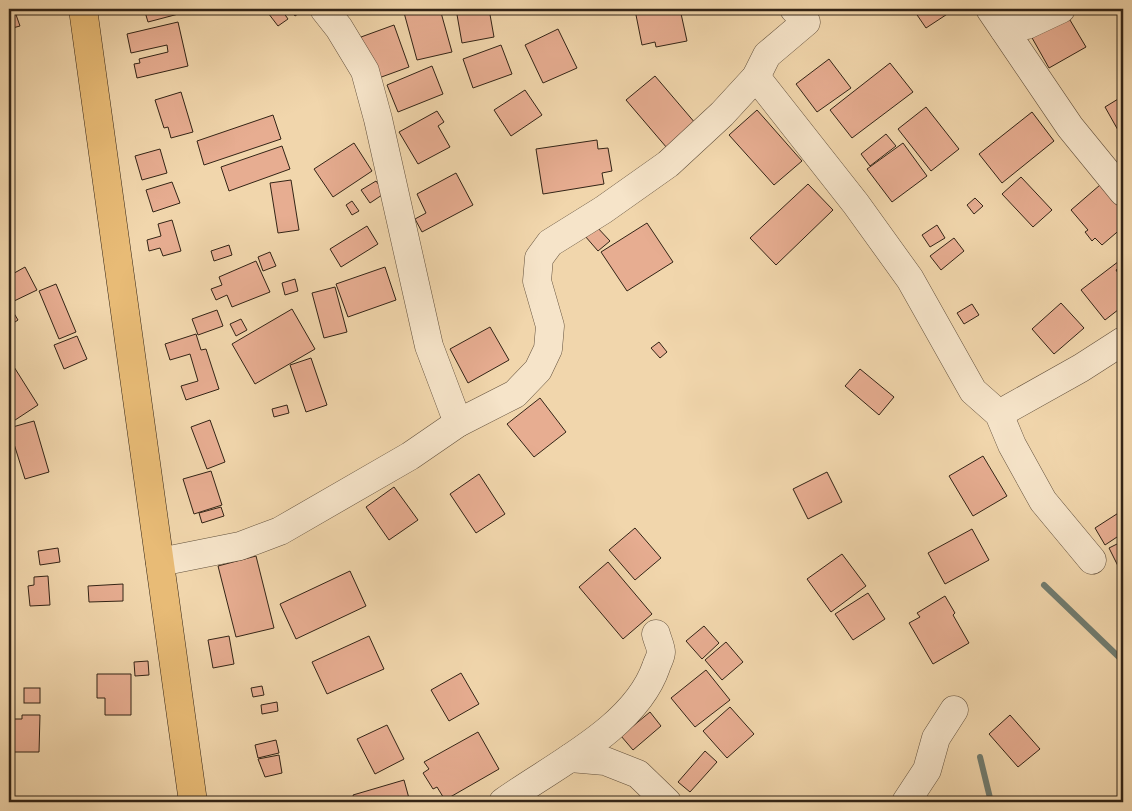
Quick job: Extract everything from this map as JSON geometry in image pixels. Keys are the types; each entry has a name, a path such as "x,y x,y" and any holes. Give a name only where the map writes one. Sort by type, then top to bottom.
{"main road":[{"path":"83,9 193,802"}],"street":[{"path":"324,9 339,28 365,71 378,119 429,346 458,423"},
{"path":"997,19 1027,25 1061,9"},
{"path":"160,562 240,546 280,532 410,456 458,423 515,394 538,370 548,349 550,326 537,281 539,258 550,243 603,210 668,164 722,114 756,77 767,55 808,13"},
{"path":"997,19 1070,127 1123,192"},
{"path":"756,77 856,204 910,279 973,391 999,414 1012,445 1043,501 1092,560"},
{"path":"999,414 1081,368 1123,340"},
{"path":"503,802 570,758 618,722 644,692 653,676 661,652 656,634"},
{"path":"906,802 927,770 936,738 954,710"},
{"path":"570,758 605,761 638,774 667,802"}],"building":[{"path":"9,9 14,9 20,26 9,29"},
{"path":"158,9 186,9 186,12 148,22 145,12"},
{"path":"265,9 281,9 288,19 278,26"},
{"path":"290,9 305,9 295,16"},
{"path":"403,9 440,9 452,52 417,60"},
{"path":"456,9 489,9 494,37 462,43"},
{"path":"680,9 687,41 656,47 655,42 642,45 635,10"},
{"path":"913,9 955,9 926,28"},
{"path":"1067,15 1086,47 1049,68 1031,36"},
{"path":"178,22 188,66 137,78 134,64 140,63 139,59 168,52 167,45 131,53 127,34"},
{"path":"394,25 409,67 376,79 361,37"},
{"path":"558,29 577,68 543,83 525,45"},
{"path":"501,45 512,74 473,88 463,59"},
{"path":"829,59 851,88 817,112 796,84"},
{"path":"890,63 913,92 852,138 830,110"},
{"path":"432,66 443,94 398,112 387,85"},
{"path":"655,76 696,124 667,148 626,100"},
{"path":"525,90 542,115 511,136 494,110"},
{"path":"181,92 193,132 171,138 168,127 164,128 155,100"},
{"path":"1123,96 1123,139 1105,107"},
{"path":"926,107 959,149 931,171 898,129"},
{"path":"757,110 802,161 774,185 729,135"},
{"path":"437,111 444,122 438,126 450,147 418,164 399,132"},
{"path":"1032,112 1054,141 1002,183 979,154"},
{"path":"273,115 281,139 204,165 197,141"},
{"path":"886,134 896,146 870,166 861,154"},
{"path":"597,140 598,149 608,148 612,171 602,173 604,184 543,194 536,149"},
{"path":"354,143 372,171 333,197 314,169"},
{"path":"903,143 927,176 892,202 867,169"},
{"path":"282,146 290,169 229,191 221,167"},
{"path":"160,149 167,173 142,180 135,156"},
{"path":"456,173 473,205 422,232 415,219 426,213 417,194"},
{"path":"1021,177 1052,210 1033,227 1002,194"},
{"path":"291,180 299,230 278,233 270,183"},
{"path":"376,181 385,193 370,203 361,190"},
{"path":"172,182 180,203 153,212 146,190"},
{"path":"808,184 833,210 776,265 750,238"},
{"path":"1100,185 1123,211 1123,227 1102,245 1095,238 1092,241 1085,232 1088,230 1071,210"},
{"path":"975,198 983,206 974,214 967,205"},
{"path":"352,201 359,211 352,215 346,205"},
{"path":"172,220 181,251 163,256 160,248 149,251 147,240 161,236 158,224"},
{"path":"647,223 673,262 627,291 601,252"},
{"path":"937,225 945,238 930,247 922,235"},
{"path":"367,226 378,244 341,267 330,249"},
{"path":"596,226 610,241 598,251 585,236"},
{"path":"954,238 964,251 941,270 930,256"},
{"path":"229,245 232,255 214,261 211,251"},
{"path":"270,252 276,266 263,271 258,257"},
{"path":"1123,258 1123,265 1116,270 1118,273 1123,269 1123,306 1105,320 1081,290"},
{"path":"256,261 270,292 232,307 227,295 216,300 211,289 222,285 219,277"},
{"path":"25,267 37,290 12,302 9,296 9,276"},
{"path":"385,267 396,300 348,317 336,284"},
{"path":"295,279 298,291 285,295 282,283"},
{"path":"56,284 76,332 59,339 39,291"},
{"path":"335,287 347,332 324,338 312,293"},
{"path":"1061,303 1084,328 1054,354 1032,329"},
{"path":"972,304 979,315 964,324 957,313"},
{"path":"9,305 18,320 9,326"},
{"path":"292,309 315,349 255,384 232,344"},
{"path":"217,310 223,326 198,335 192,319"},
{"path":"241,319 247,330 236,336 230,324"},
{"path":"490,327 509,360 468,383 450,349"},
{"path":"196,334 201,350 206,349 219,389 186,400 181,386 198,381 190,354 170,360 165,344"},
{"path":"77,336 87,359 64,369 54,345"},
{"path":"659,342 667,352 660,358 651,348"},
{"path":"311,358 327,405 306,412 290,365"},
{"path":"9,359 38,405 9,424"},
{"path":"860,369 894,397 879,415 845,386"},
{"path":"540,398 566,432 534,457 507,424"},
{"path":"287,405 289,413 274,417 272,409"},
{"path":"210,420 225,462 207,469 191,427"},
{"path":"34,421 49,472 25,479 9,428"},
{"path":"983,456 1007,496 973,516 949,476"},
{"path":"211,471 222,505 194,514 183,479"},
{"path":"827,472 842,502 808,519 793,489"},
{"path":"479,474 505,514 476,533 450,494"},
{"path":"394,487 418,520 389,540 366,507"},
{"path":"221,507 224,516 202,523 199,513"},
{"path":"1123,510 1123,533 1105,545 1095,528"},
{"path":"635,528 661,558 635,580 609,550"},
{"path":"972,529 989,560 945,584 928,553"},
{"path":"1123,541 1123,576 1109,548"},
{"path":"58,548 60,562 40,565 38,551"},
{"path":"842,554 866,586 831,612 807,579"},
{"path":"256,556 274,628 236,637 218,566"},
{"path":"608,562 652,614 623,639 579,587"},
{"path":"350,571 366,606 296,639 280,604"},
{"path":"48,576 50,605 30,606 28,586 34,585 34,577"},
{"path":"123,584 123,601 89,602 88,586"},
{"path":"868,593 885,619 853,640 835,614"},
{"path":"945,596 955,613 953,615 969,643 933,664 909,623 920,617 917,613"},
{"path":"704,626 719,643 702,659 686,641"},
{"path":"229,636 234,664 213,668 208,640"},
{"path":"369,636 384,669 327,694 312,662"},
{"path":"726,642 743,662 722,680 705,660"},
{"path":"148,661 149,675 135,676 134,662"},
{"path":"706,670 730,700 695,727 671,698"},
{"path":"461,673 479,704 449,721 431,690"},
{"path":"97,674 131,674 131,715 105,715 105,698 97,698"},
{"path":"262,686 264,695 253,697 251,688"},
{"path":"24,688 40,688 40,703 24,703"},
{"path":"277,702 278,711 262,714 261,705"},
{"path":"730,707 754,734 727,758 703,731"},
{"path":"650,712 661,726 633,750 621,736"},
{"path":"22,715 40,715 39,752 10,752 11,719 22,719"},
{"path":"1010,715 1040,749 1018,767 989,734"},
{"path":"387,725 404,759 375,774 357,739"},
{"path":"478,732 499,769 445,800 437,787 433,789 423,773 429,769 424,762"},
{"path":"276,740 279,753 258,758 255,745"},
{"path":"705,751 717,762 690,792 678,782"},
{"path":"279,755 282,773 265,777 258,759"},
{"path":"404,780 410,802 355,802 353,795"}],"waterway":[{"path":"1044,585 1123,661"},
{"path":"980,757 991,802"}]}
